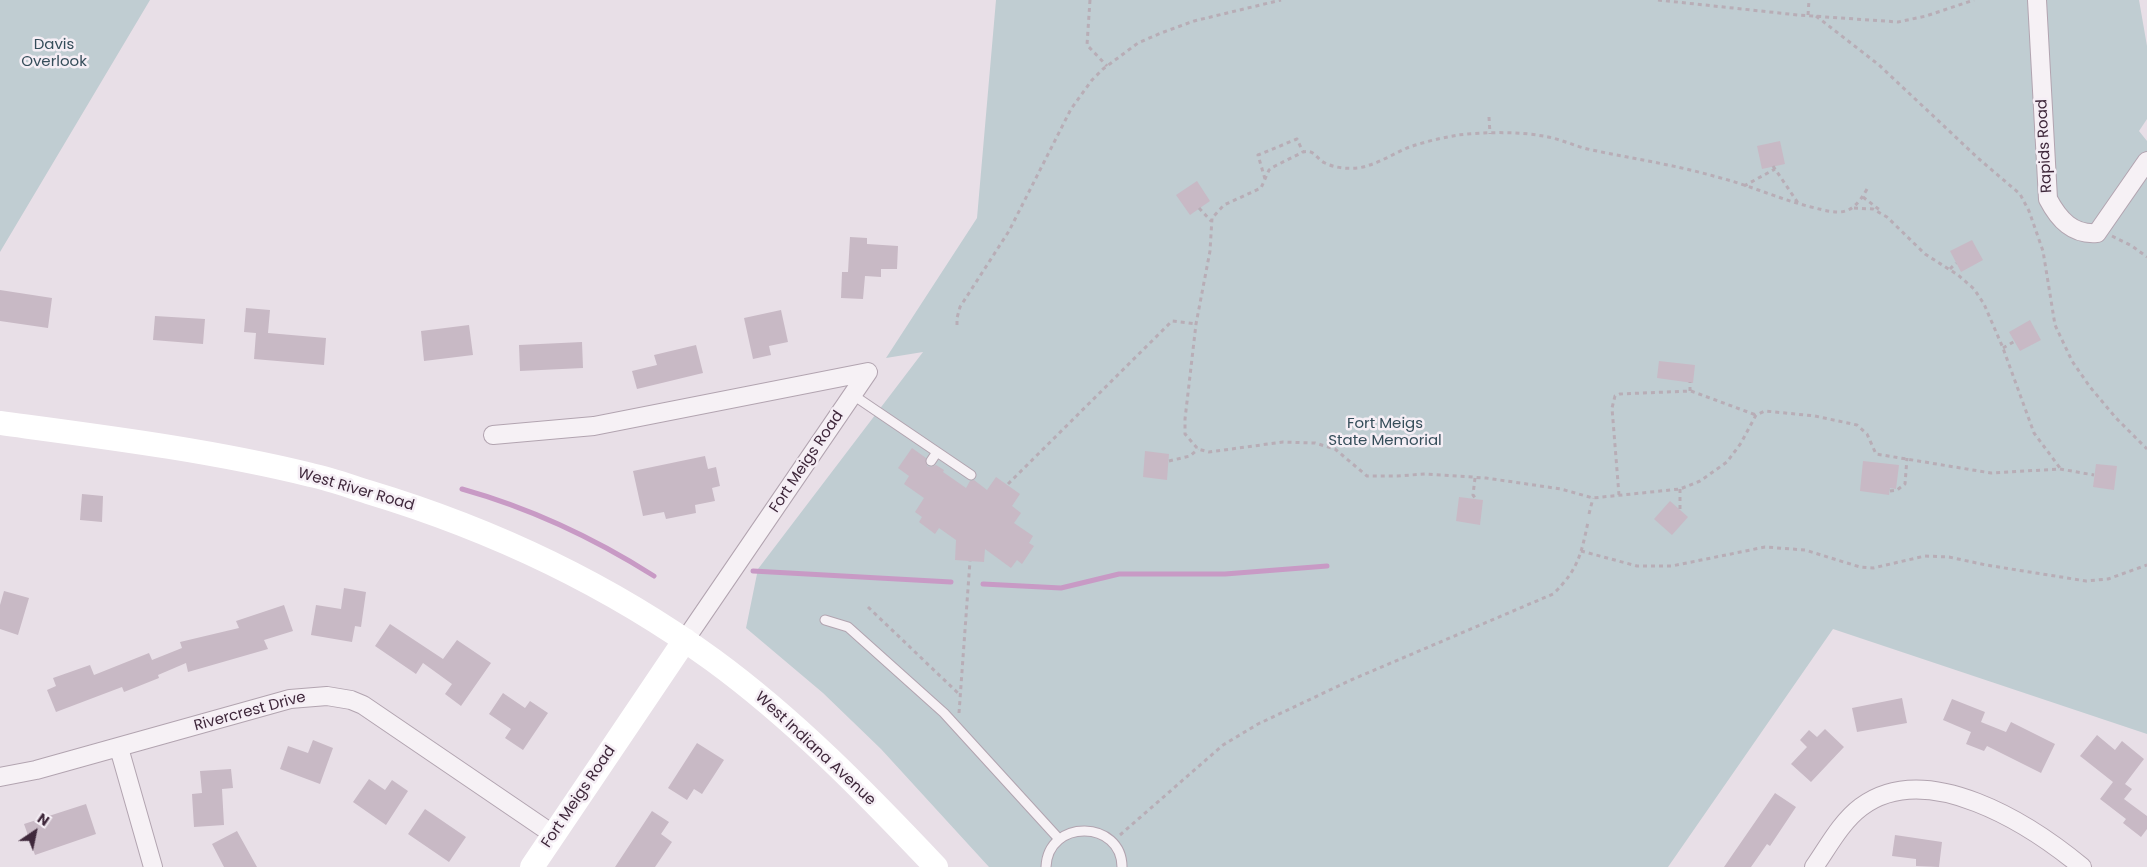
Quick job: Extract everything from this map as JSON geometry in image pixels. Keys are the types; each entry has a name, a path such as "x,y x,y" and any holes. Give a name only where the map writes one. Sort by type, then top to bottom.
{"main road":[{"name":"West River Road","path":"0,423 173,448 312,475 396,500 459,522 562,568 685,640"},
{"name":"Fort Meigs Road","path":"532,867 685,640"},
{"name":"West Indiana Avenue","path":"685,640 715,661 799,730 858,786 936,867"}],"street":[{"name":"Rapids Road","path":"2038,0 2048,199 2054,210 2077,232 2097,233"},
{"path":"2097,233 2147,161"},
{"name":"Fort Meigs Road","path":"493,435 594,426 868,372 685,640"},
{"name":"Rivercrest Drive","path":"0,777 36,770 119,748 290,699 315,696 339,697 363,705 384,718 554,835"},
{"path":"119,748 153,867"},
{"path":"1814,867 1853,814 1872,800 1905,790 1928,790 1944,793 1986,806 2040,834 2082,867"}],"lane":[{"path":"853,394 971,475"},
{"path":"931,461 937,452"},
{"path":"825,620 848,627 944,713 1059,840"},
{"path":"1046,867 1051,849 1059,840 1068,833 1080,830 1092,831 1112,842 1118,851 1122,867"}],"path":[{"path":"1090,0 1087,45 1107,66"},
{"path":"957,325 960,307 1010,231 1072,109 1092,80 1107,66 1138,43 1161,33 1194,21 1281,0"},
{"path":"1658,0 1816,16 1898,22 1926,16 1974,0"},
{"path":"1808,15 1809,0"},
{"path":"1816,16 1879,65 1979,159 2020,194 2029,211 2043,251 2055,325 2072,361 2090,387 2116,418 2147,449"},
{"path":"1489,117 1490,134"},
{"path":"1887,217 1872,209 1854,208 1837,213 1798,204 1719,177 1590,150 1534,134 1459,135 1423,143 1376,163 1348,169 1323,163 1315,154 1308,151 1303,152 1273,167 1269,170 1261,188 1218,209 1211,221 1210,251 1196,324 1185,434 1198,449 1217,452 1299,441 1327,445 1335,449 1367,476 1425,474 1475,478 1561,489 1593,498 1619,495 1630,496 1680,489 1710,476 1727,462 1742,443 1756,414 1765,410 1794,412 1856,425 1867,434 1876,454 1991,473 2060,469 2094,475"},
{"path":"1266,179 1258,155 1297,139 1303,152"},
{"path":"1744,186 1774,168 1798,204"},
{"path":"1854,208 1867,189"},
{"path":"1863,197 1887,217 1925,254 1950,269 1974,289 1984,304 2003,348 2034,433 2060,469"},
{"path":"1199,208 1211,221"},
{"path":"2097,233 2112,236 2132,246 2147,257"},
{"path":"1950,269 1956,263"},
{"path":"1008,484 1172,322 1196,324"},
{"path":"2003,348 2014,341"},
{"path":"1690,382 1690,391"},
{"path":"1619,495 1612,408 1615,396 1620,394 1690,391 1756,414"},
{"path":"1169,461 1190,456 1198,449"},
{"path":"1890,491 1897,490 1905,484 1907,458"},
{"path":"1475,478 1473,495 1476,499"},
{"path":"1680,489 1680,510"},
{"path":"1590,514 1593,498"},
{"path":"1112,842 1223,746 1258,724 1352,680 1553,594 1569,579 1581,551 1588,522"},
{"path":"1581,551 1637,566 1672,566 1765,546 1805,550 1860,567 1873,568 1925,556 1949,557 2086,581 2108,579 2147,565"},
{"path":"958,728 970,561"},
{"path":"868,607 960,695"}],"green space":[{"name":"Davis Overlook","path":"0,0 150,0 0,252"},
{"name":"Fort Meigs State Memorial","path":"996,0 2139,0 2147,46 2147,119 2139,131 2147,141 2147,734 1833,629 1668,867 989,867 881,749 823,693 746,628 758,569 923,352 886,358 977,218"}],"building":[{"path":"1780,141 1785,164 1762,169 1757,146"},
{"path":"1197,181 1210,201 1190,215 1176,195"},
{"path":"850,237 867,238 867,244 898,246 897,269 881,269 881,277 865,276 863,299 841,298 842,272 848,272"},
{"path":"1972,240 1983,260 1961,272 1950,251"},
{"path":"0,290 52,298 48,328 0,321"},
{"path":"246,308 270,310 268,333 326,338 324,365 254,359 256,333 244,332"},
{"path":"781,310 788,342 769,346 771,355 753,359 744,318"},
{"path":"155,316 205,319 203,344 153,340"},
{"path":"2030,320 2041,340 2020,351 2009,332"},
{"path":"469,325 473,355 424,361 421,331"},
{"path":"582,342 583,368 520,371 519,345"},
{"path":"696,345 703,373 637,389 632,371 657,365 654,355"},
{"path":"1659,361 1695,365 1693,383 1657,378"},
{"path":"912,448 926,458 927,466 936,465 966,488 970,481 974,480 987,490 996,477 1020,494 1012,506 1021,513 1014,523 1033,536 1029,543 1034,546 1022,564 1017,560 1011,568 985,549 984,562 955,560 956,540 939,528 935,534 919,522 922,517 915,512 924,498 904,484 909,476 898,468"},
{"path":"1145,451 1169,454 1167,480 1143,477"},
{"path":"705,456 708,469 716,467 720,486 712,488 715,501 695,505 696,513 666,519 664,512 643,516 633,471"},
{"path":"1863,461 1899,465 1896,489 1890,488 1889,495 1860,491"},
{"path":"2096,464 2117,466 2114,490 2093,487"},
{"path":"82,494 103,496 102,522 80,520"},
{"path":"1459,497 1483,500 1480,525 1456,521"},
{"path":"1670,501 1688,517 1672,535 1654,519"},
{"path":"344,588 366,592 361,627 355,626 352,642 311,635 316,605 341,609"},
{"path":"4,591 29,598 18,635 0,629 0,605"},
{"path":"284,605 293,631 264,640 268,649 188,672 186,663 158,675 159,678 124,692 122,687 56,712 47,690 56,686 53,678 90,665 94,675 149,653 152,660 182,648 180,642 239,628 236,621"},
{"path":"390,624 443,659 457,640 491,663 461,706 445,694 452,684 423,663 416,674 375,646"},
{"path":"503,693 525,708 530,701 548,713 523,750 505,738 511,729 489,714"},
{"path":"1902,698 1907,723 1857,732 1852,708"},
{"path":"1952,699 1985,712 1981,722 2006,732 2011,722 2055,744 2041,773 1987,746 1984,751 1966,744 1971,732 1943,720"},
{"path":"1825,729 1844,747 1811,782 1791,764 1807,747 1800,740 1809,730 1817,737"},
{"path":"2097,735 2115,750 2122,741 2144,759 2125,784 2132,789 2124,799 2147,816 2147,829 2141,837 2123,823 2126,819 2100,799 2113,782 2080,756"},
{"path":"313,740 333,748 320,784 280,769 288,746 308,753"},
{"path":"697,743 724,760 702,794 694,789 687,800 668,788"},
{"path":"231,769 233,788 222,789 224,825 194,827 192,794 202,793 200,771"},
{"path":"369,779 385,790 392,780 408,791 386,825 353,802"},
{"path":"1775,793 1796,807 1770,846 1767,844 1751,867 1724,867"},
{"path":"86,804 96,834 35,855 24,824"},
{"path":"425,809 466,837 449,862 408,834"},
{"path":"652,811 669,822 661,834 672,842 655,867 615,867"},
{"path":"237,831 257,867 224,867 212,844"},
{"path":"1895,835 1942,842 1939,867 1916,866 1916,859 1892,856"}],"waterway":[{"path":"462,489 512,505 561,525 608,549 654,576"},
{"path":"983,584 1061,588 1119,574 1225,574 1327,566"},
{"path":"753,571 951,582"}]}
